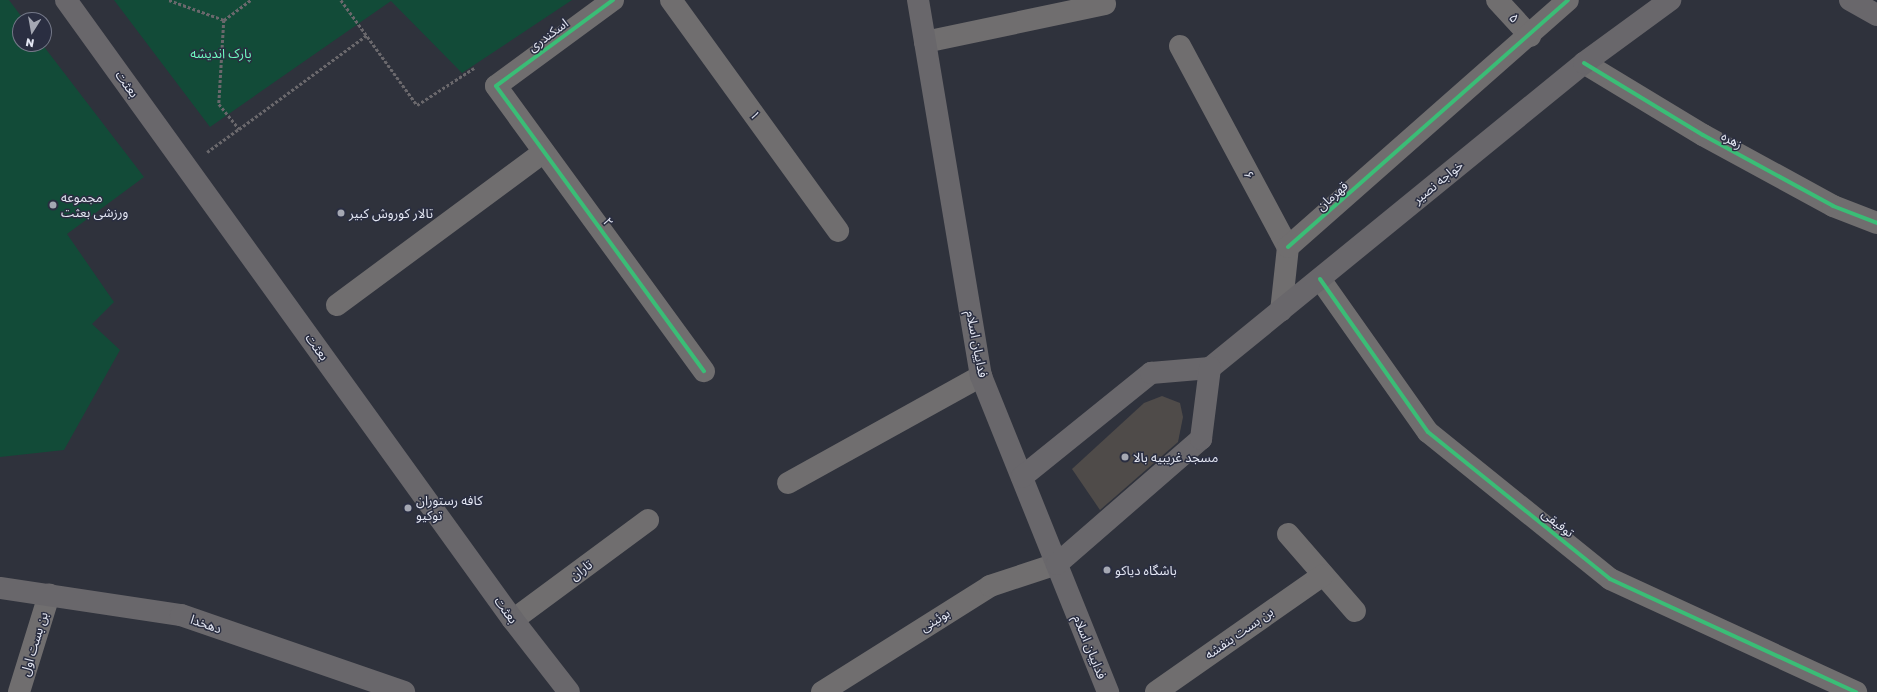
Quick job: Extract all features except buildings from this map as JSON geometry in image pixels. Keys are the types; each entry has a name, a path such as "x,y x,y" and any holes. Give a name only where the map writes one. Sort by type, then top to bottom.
{"main road":[{"name":"بعثت","path":"66,0 513,620 569,692"},
{"name":"فداییان اسلام","path":"918,0 981,376 1108,692"},
{"name":"خواجه نصیر","path":"1210,368 1584,63 1670,0"},
{"path":"1850,0 1877,15"},
{"path":"1022,477 1150,374 1210,368 1201,439 1056,564"},
{"name":"دهخدا","path":"0,588 181,615 404,692"}],"street":[{"name":"اسکندری","path":"496,86 613,0"},
{"name":"۱","path":"671,0 838,231"},
{"name":"۵","path":"1497,0 1530,36"},
{"name":"قهرمان","path":"1288,247 1530,36 1568,0"},
{"path":"925,42 1105,4"},
{"name":"۶","path":"1180,46 1288,247"},
{"name":"زهره","path":"1584,63 1703,135 1834,206 1877,223"},
{"name":"۲","path":"496,86 704,371"},
{"path":"337,305 544,152"},
{"path":"1281,310 1288,247"},
{"name":"توفیقی","path":"1320,279 1428,432 1610,579 1856,692"},
{"path":"788,483 981,376"},
{"name":"تاران","path":"513,620 648,520"},
{"path":"1288,534 1355,611"},
{"name":"بوئینی","path":"822,692 990,586 1056,564"},
{"name":"بن بست بنفشه","path":"1156,692 1323,575"},
{"name":"بن بست اول","path":"19,692 49,595"}],"path":[{"path":"170,0 224,20"},
{"path":"224,20 251,0"},
{"path":"342,0 417,105 480,64 496,86"},
{"path":"224,20 219,104 239,129"},
{"path":"186,166 367,35"}],"green space":[{"name":"مجموعه ورزشی بعثت","path":"0,0 9,0 18,12 12,12 12,52 48,52 144,177 67,234 114,302 92,324 120,350 64,450 0,457"},
{"name":"پارک اندیشه","path":"114,0 572,0 462,73 391,1 210,127"}],"cycle path":[{"path":"613,0 496,86 704,371"},
{"path":"1288,247 1568,0"},
{"path":"1584,63 1703,135 1833,206 1877,223"},
{"path":"1320,279 1428,432 1610,579 1856,692"}],"place":[{"name":"مجموعه ورزشی بعثت","path":"53,205"},
{"name":"تالار کوروش کبیر","path":"341,213"},
{"name":"مسجد غریبیه بالا","path":"1125,457"},
{"name":"کافه رستوران توکیو","path":"408,508"},
{"name":"باشگاه دیاکو","path":"1107,570"}]}
